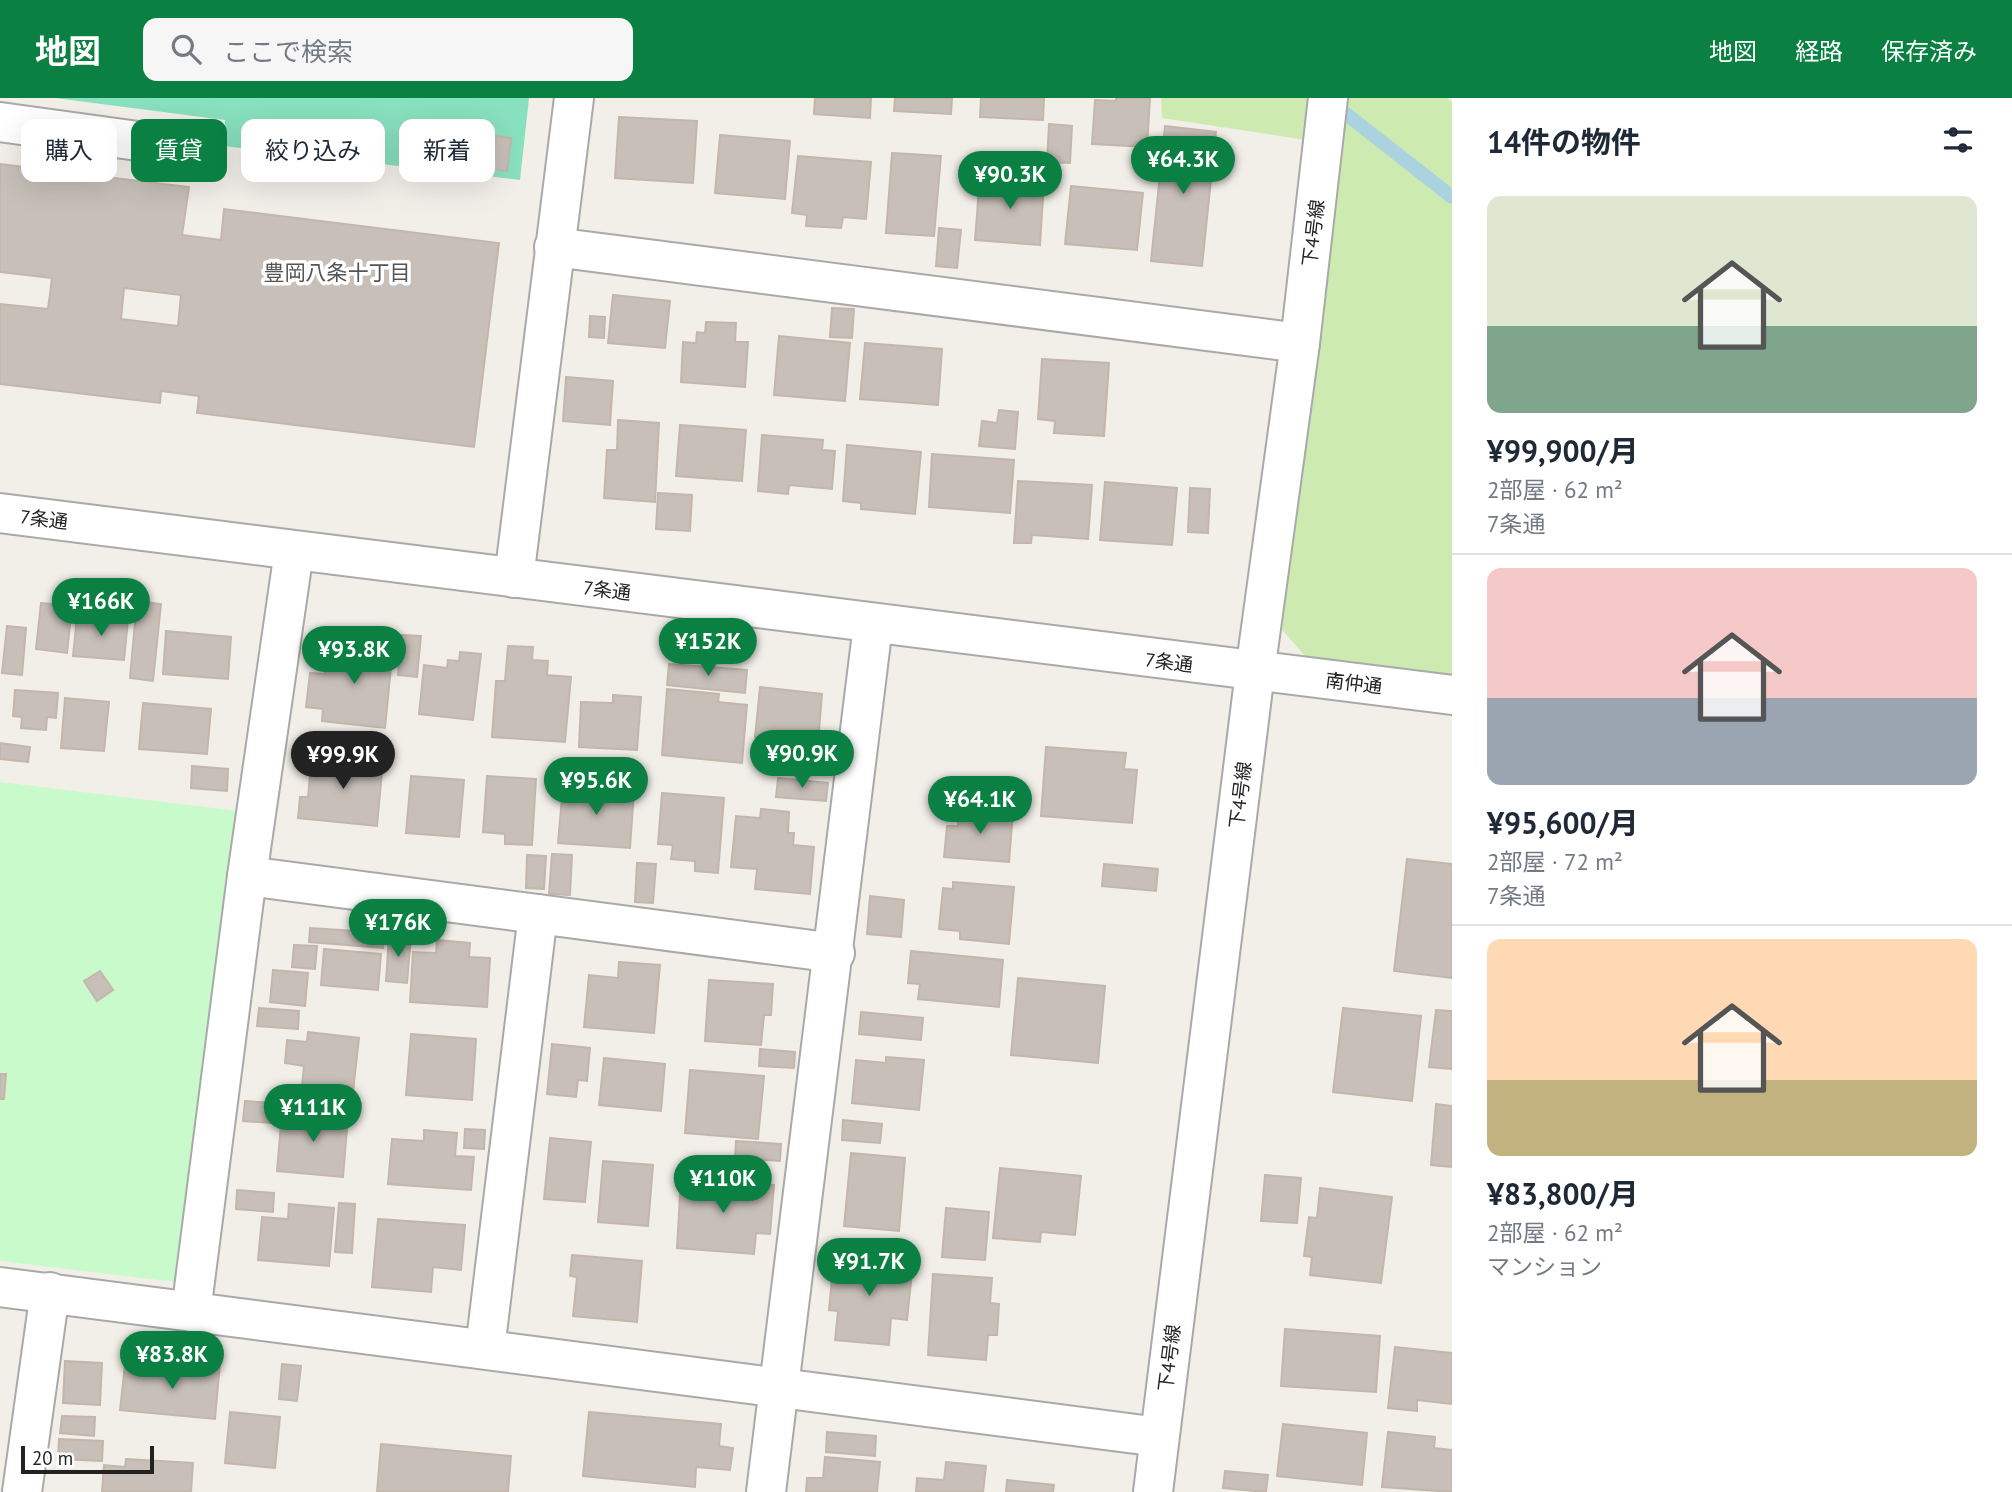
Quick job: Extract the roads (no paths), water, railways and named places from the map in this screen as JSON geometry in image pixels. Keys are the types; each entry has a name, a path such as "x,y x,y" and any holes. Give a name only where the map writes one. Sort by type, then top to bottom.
{"street":[{"path":"514,578 574,98"},
{"name":"下4号線","path":"1153,1492 1255,672 1300,343 1328,98"},
{"path":"0,122 131,140"},
{"path":"554,247 1300,343"},
{"name":"7条通","path":"0,513 1255,672"},
{"path":"191,1312 247,876 294,551"},
{"path":"766,1492 835,953 873,625"},
{"name":"南仲通","path":"1255,672 1452,695"},
{"path":"247,876 835,953"},
{"path":"485,1349 538,914"},
{"path":"0,1287 1160,1437"},
{"path":"22,1492 50,1292"}],"waterway":[{"path":"1332,103 1452,197"}],"district":[{"name":"豊岡八条十丁目","path":"337,273"}]}
